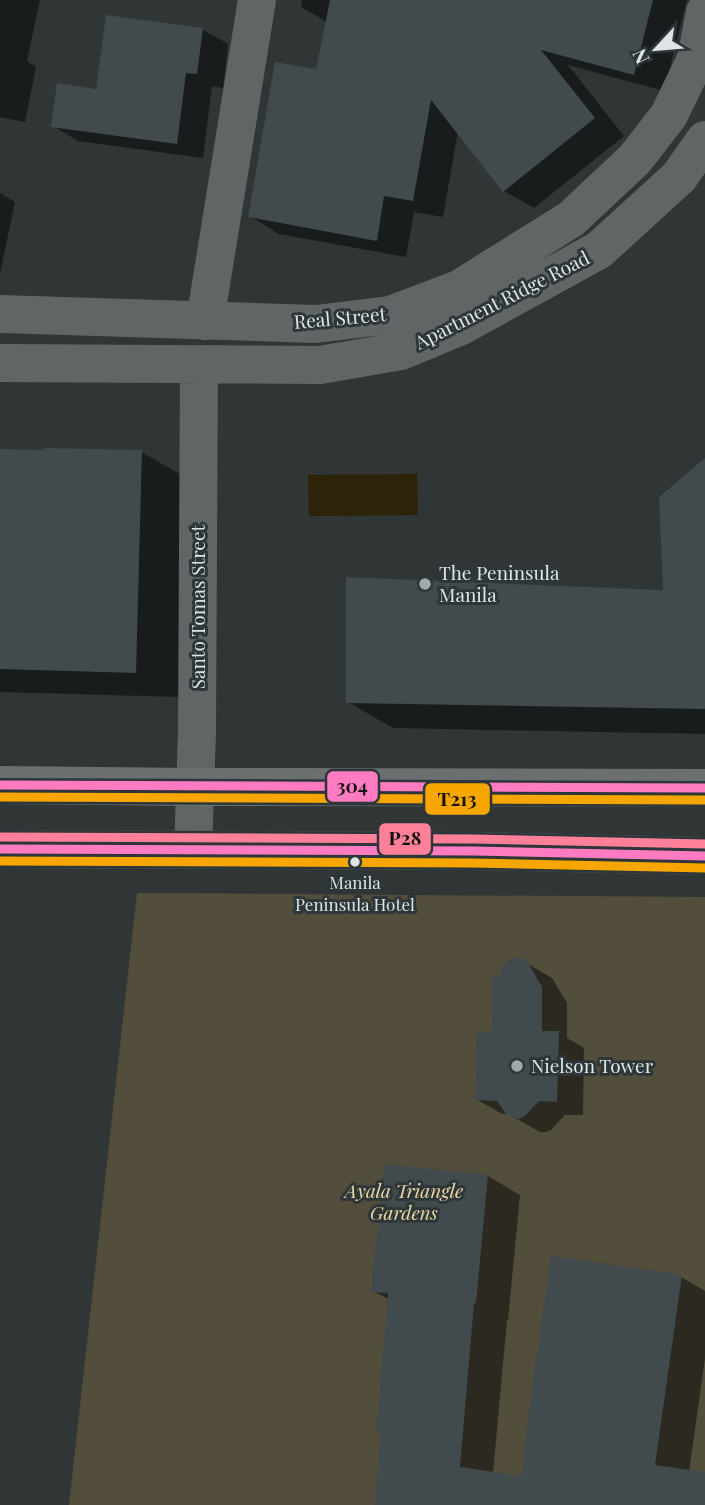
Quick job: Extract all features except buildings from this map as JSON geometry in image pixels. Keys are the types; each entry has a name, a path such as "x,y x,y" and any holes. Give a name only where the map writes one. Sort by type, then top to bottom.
{"main road":[{"path":"0,785 705,788"},
{"path":"0,849 473,851 705,856"}],"street":[{"path":"205,321 257,0"},
{"name":"Real Street","path":"0,314 316,324 390,315 458,289 571,219 635,159 669,115 696,59 705,12"},
{"name":"Apartment Ridge Road","path":"0,363 320,365 401,351 459,327 599,250 679,177 705,140"},
{"name":"Santo Tomas Street","path":"193,850 196,787 199,365"}],"green space":[{"name":"Ayala Triangle Gardens","path":"137,893 705,897 705,1505 69,1505"}],"shaded area":[{"path":"417,474 418,515 309,516 308,475"}],"transit line":[{"name":"304","path":"0,785 705,788"},
{"name":"T213","path":"0,797 705,800"},
{"name":"P28","path":"0,837 473,839 705,844"},
{"name":"304","path":"0,849 473,851 705,856"},
{"name":"T213","path":"0,861 473,863 705,868"}],"place":[{"name":"The Peninsula Manila","path":"425,584"},
{"name":"Manila Peninsula Hotel","path":"355,862"},
{"name":"Nielson Tower","path":"517,1066"}]}
